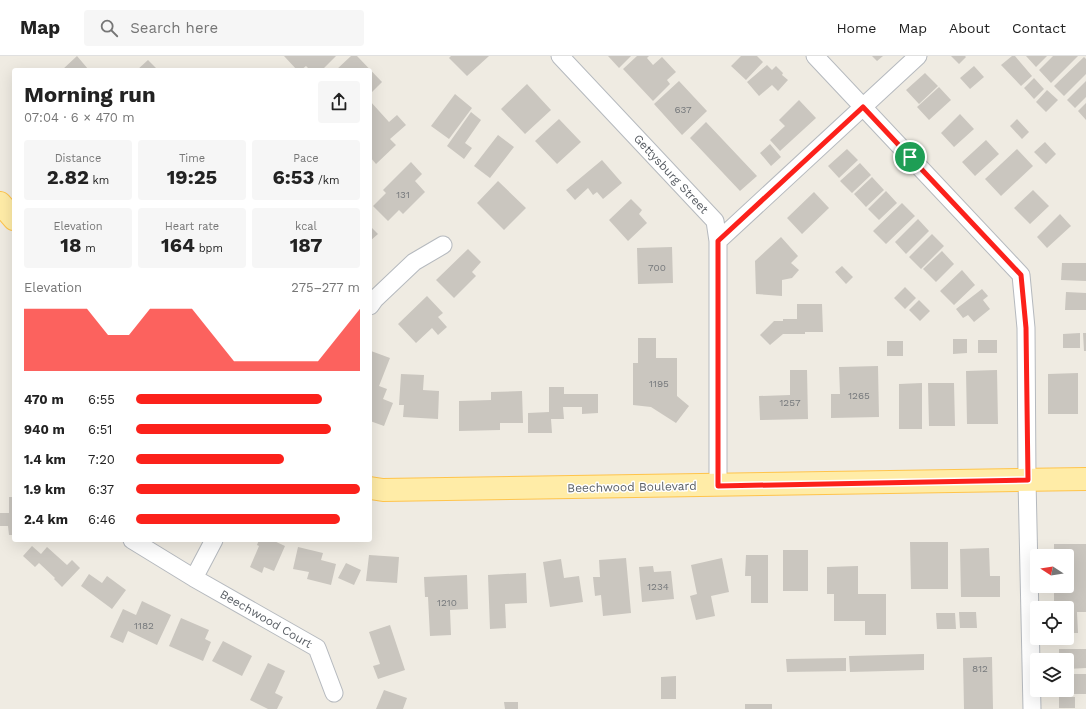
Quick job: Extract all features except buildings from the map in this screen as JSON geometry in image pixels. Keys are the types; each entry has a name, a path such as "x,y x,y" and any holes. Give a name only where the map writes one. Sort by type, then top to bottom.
{"main road":[{"path":"0,203 12,217"},
{"name":"Beechwood Boulevard","path":"372,488 382,490 718,486 1086,479"}],"street":[{"name":"Gettysburg Street","path":"560,56 716,221 718,241 718,486"},
{"path":"815,56 1021,275 1026,328 1032,709"},
{"path":"718,241 918,56"},
{"path":"372,303 414,262 443,245"},
{"name":"Beechwood Court","path":"135,542 194,578 317,648 334,692"},
{"path":"194,578 213,542"}],"route":[{"path":"863,107 910,157 1021,275 1026,328 1028,480 718,486 718,241 863,107"}]}
